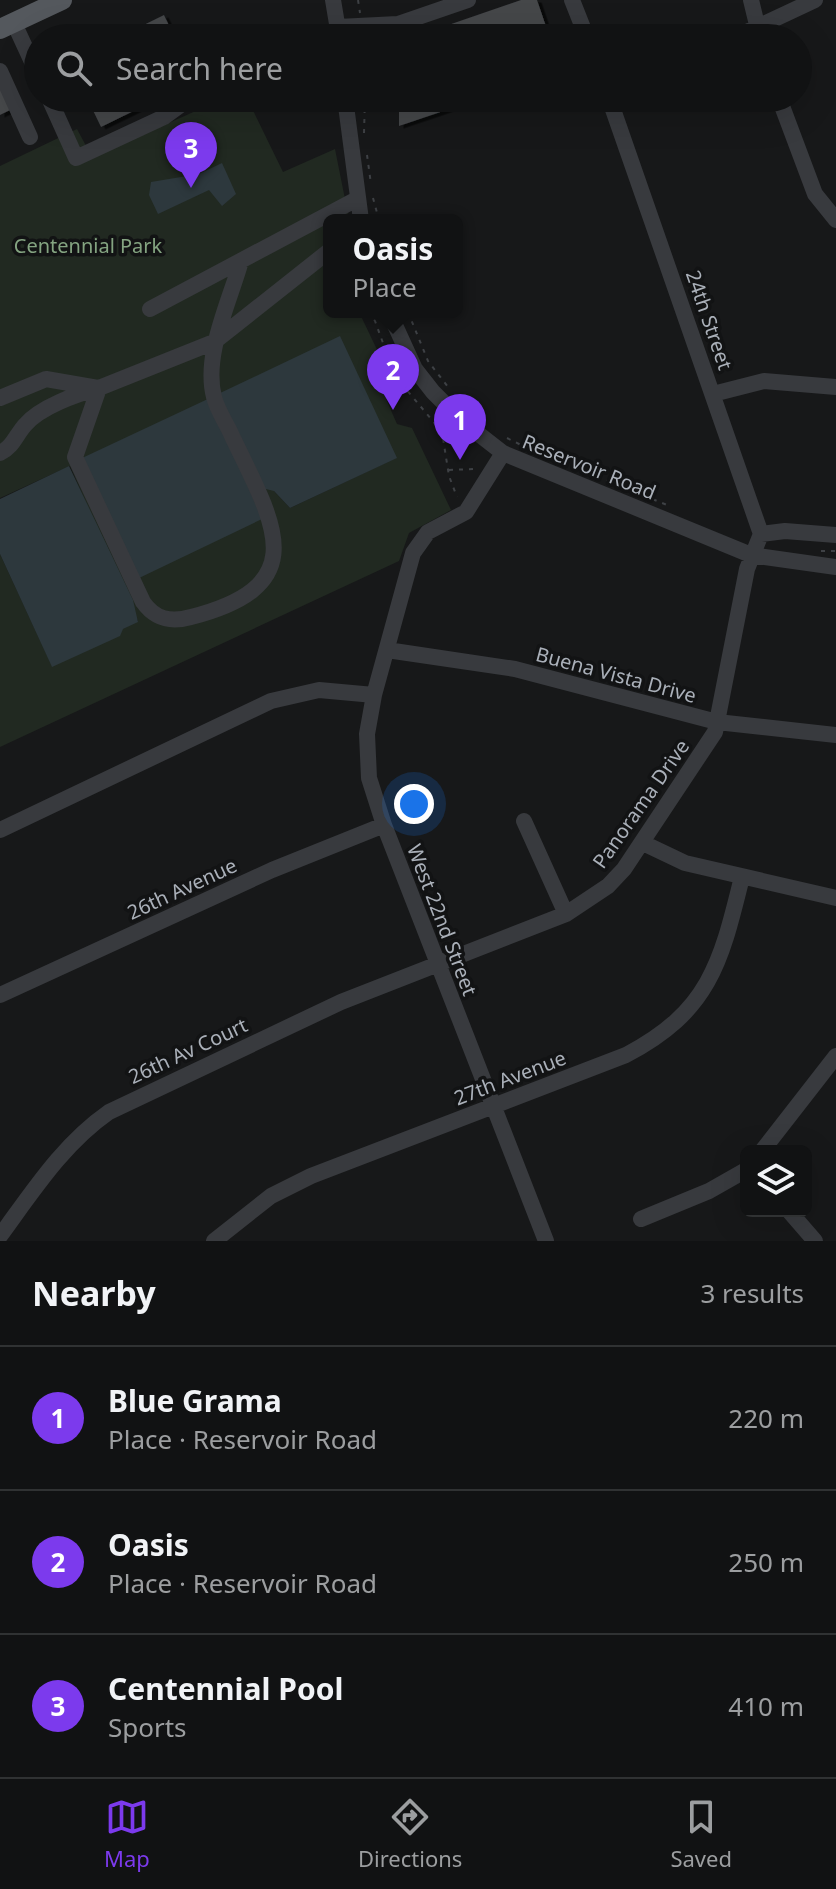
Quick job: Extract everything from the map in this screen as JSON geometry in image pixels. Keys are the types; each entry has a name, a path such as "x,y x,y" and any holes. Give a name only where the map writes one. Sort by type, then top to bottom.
{"main road":[{"path":"7,26 62,0"}],"street":[{"path":"333,0 337,24"},
{"path":"398,24 468,0"},
{"path":"572,0 581,24"},
{"path":"751,0 757,24"},
{"path":"773,24 815,0"},
{"path":"7,26 24,53"},
{"path":"0,71 30,137"},
{"path":"55,112 76,158 171,112"},
{"path":"347,112 360,214"},
{"name":"24th Street","path":"614,112 761,534"},
{"path":"784,112 815,194 836,220"},
{"path":"329,214 357,199"},
{"path":"150,309 323,217"},
{"path":"0,453 8,450 31,419 82,393 214,342 323,256"},
{"path":"99,388 75,457 143,602 152,614 165,620 186,618 221,608 248,596 271,573 274,554 269,520 258,489 214,396 214,342 227,314 241,261"},
{"name":"Reservoir Road","path":"392,318 415,369 433,392 462,421 503,453 751,555 836,567"},
{"path":"0,398 46,379 99,388"},
{"path":"713,394 764,381 836,387"},
{"name":"West 22nd Street","path":"503,453 466,512 419,540 374,695 366,757 384,825 546,1241"},
{"path":"751,555 761,534 785,531 836,535"},
{"name":"Panorama Drive","path":"438,964 566,914 608,886 643,843 715,732 751,555"},
{"name":"Buena Vista Drive","path":"387,650 515,669 717,722 836,735"},
{"path":"0,830 271,701 319,690 374,695"},
{"path":"524,821 566,914"},
{"name":"26th Avenue","path":"0,995 272,870 384,825"},
{"path":"643,843 685,863 836,898"},
{"name":"27th Avenue","path":"214,1241 271,1196 311,1176 626,1055 663,1033 715,973 742,877"},
{"name":"26th Av Court","path":"0,1236 66,1149 85,1129 109,1112 341,1002 438,964"},
{"path":"767,1145 833,1067"},
{"path":"641,1219 709,1191 740,1173"},
{"path":"794,1217 815,1241"}],"path":[{"path":"364,136 365,112"},
{"path":"366,147 377,214"},
{"path":"373,318 395,376 442,432 448,470 466,512"},
{"path":"410,318 428,361 453,394"},
{"path":"503,436 527,448"},
{"path":"448,470 482,469 491,476"},
{"path":"577,469 614,480 672,507"},
{"path":"812,550 836,551"}],"green space":[{"name":"Centennial Park","path":"193,112 254,112 283,172 335,149 348,214 323,214 323,318 362,318 392,381 386,399 397,424 412,428 451,510 409,533 399,561 0,747 0,554 52,666 138,621 70,466 0,498 0,166 77,129 92,157","holes":["396,458 290,508 274,491"]}],"shaded area":[{"path":"222,163 236,194 222,206 209,190 158,214 149,195 151,182 199,174"},
{"path":"340,336 397,458 290,508 274,491 262,488 218,394"},
{"path":"210,398 262,519 137,579 80,459"},
{"path":"69,466 133,600 138,622 123,629 120,636 52,667 0,554 0,499"}],"building":[{"path":"521,0 537,0 545,24 451,24"},
{"path":"164,15 168,24 146,24"},
{"path":"0,86 10,110 0,115"},
{"path":"94,112 132,112 101,127"},
{"path":"399,112 440,112 399,126"}],"place":[{"name":"Centennial Pool","path":"191,188"},
{"name":"Oasis","path":"393,410"},
{"name":"Blue Grama","path":"460,460"}]}
